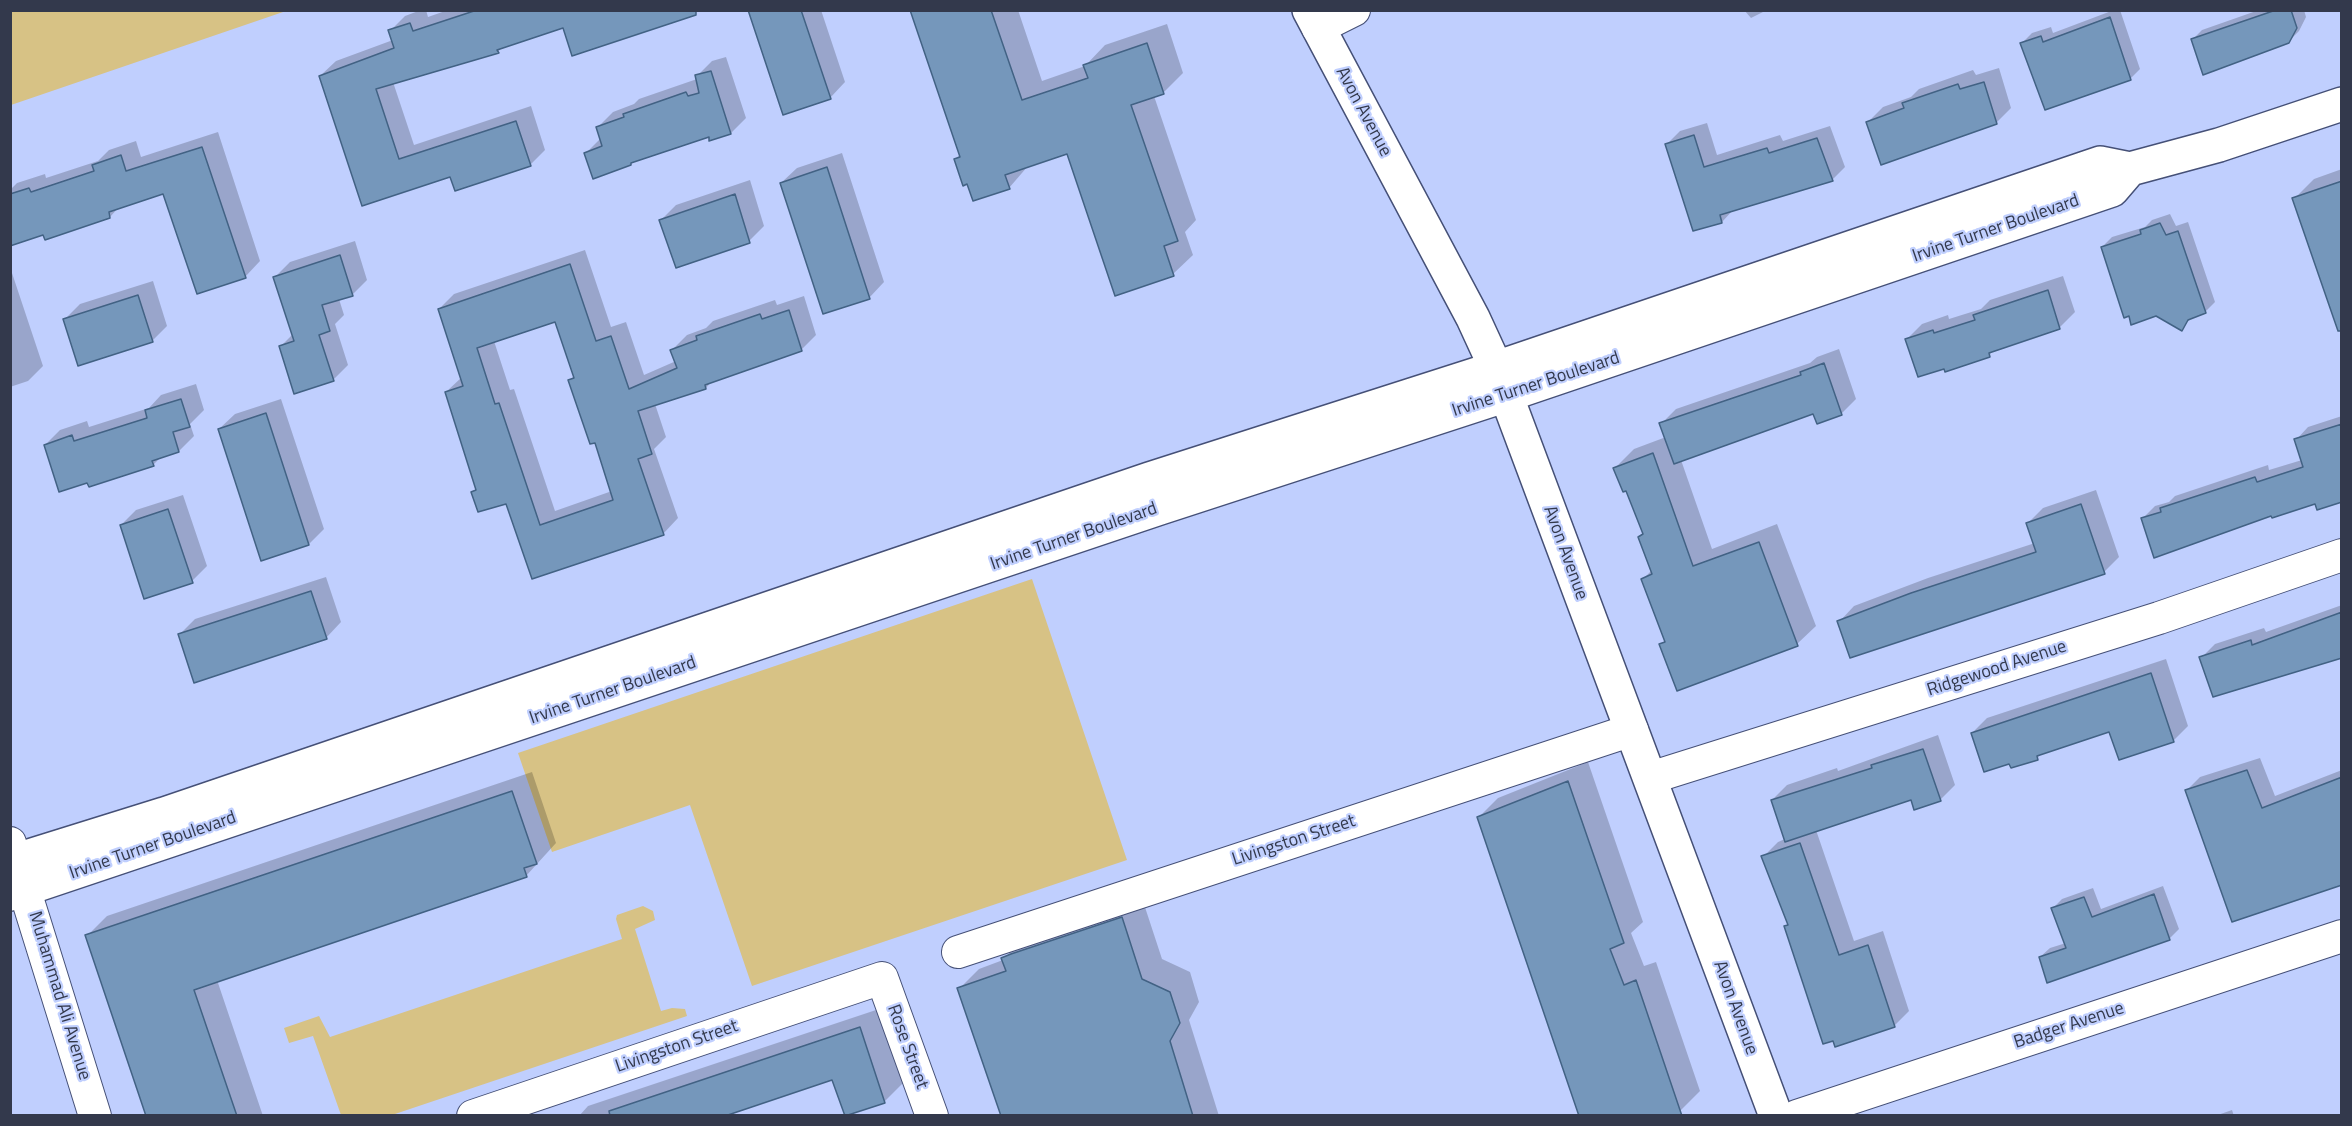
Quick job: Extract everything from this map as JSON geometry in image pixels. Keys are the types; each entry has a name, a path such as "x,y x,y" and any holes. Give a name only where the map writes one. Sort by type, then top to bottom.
{"main road":[{"name":"Avon Avenue","path":"1314,19 1473,318 1501,382 1776,1116"},
{"name":"Irvine Turner Boulevard","path":"15,870 1149,512 1501,382 2112,190 2130,169 2218,145 2342,105"}],"street":[{"path":"1314,19 1354,10"},
{"name":"Ridgewood Avenue","path":"1650,778 2159,618 2342,555"},
{"name":"Livingston Street","path":"958,952 1632,730"},
{"name":"Muhammad Ali Avenue","path":"15,870 95,1116"},
{"name":"Badger Avenue","path":"1797,1116 2342,936"},
{"name":"Livingston Street","path":"472,1116 882,978"},
{"name":"Rose Street","path":"882,978 932,1116"}],"shaded area":[{"path":"11,10 286,10 286,11 11,105"},
{"path":"1032,579 1127,860 752,986 690,805 552,852 518,753"},
{"path":"643,906 653,911 655,920 635,929 661,1011 672,1008 685,1009 687,1016 392,1115 341,1115 313,1036 289,1043 284,1028 319,1016 330,1037 622,939 617,915"}],"building":[{"path":"477,10 696,10 696,15 572,56 563,28 497,50 499,53 376,89 399,159 516,121 531,166 455,191 450,177 362,206 319,76 394,48 388,30 410,23 413,31"},
{"path":"748,10 801,10 831,99 783,115"},
{"path":"910,10 991,10 1022,100 1088,78 1083,65 1147,43 1164,94 1131,105 1178,241 1164,246 1174,276 1115,296 1067,154 1005,175 1010,189 973,201 967,184 963,186 954,159 960,157"},
{"path":"2276,10 2291,10 2297,28 2289,43 2203,75 2191,39"},
{"path":"2110,17 2131,80 2045,110 2020,43 2041,36 2043,42"},
{"path":"711,71 731,134 709,141 709,137 631,163 631,165 593,179 584,153 602,146 596,127 624,117 623,114 686,92 688,96 699,93 695,75"},
{"path":"1984,82 1997,124 1881,165 1866,122 1904,108 1902,103 1958,84 1960,89"},
{"path":"1694,135 1704,167 1767,148 1769,153 1817,138 1833,181 1720,215 1722,223 1693,231 1665,144"},
{"path":"202,147 246,278 197,294 163,194 109,212 110,218 45,240 43,235 10,246 10,194 29,188 31,192 94,171 92,165 121,155 126,171"},
{"path":"827,167 870,299 823,314 780,183"},
{"path":"2342,181 2342,331 2338,331 2292,198"},
{"path":"735,194 750,243 676,268 659,220"},
{"path":"2160,223 2166,235 2178,231 2206,313 2188,320 2182,331 2156,316 2131,325 2129,316 2124,318 2101,247 2141,234 2140,230"},
{"path":"340,255 353,296 322,305 330,331 319,335 334,381 294,394 279,346 294,341 273,277"},
{"path":"570,264 596,341 611,336 629,389 677,368 670,350 697,340 696,336 760,314 762,319 789,310 802,351 705,385 706,389 638,411 652,454 638,459 664,535 532,579 506,504 478,512 471,492 476,490 445,392 463,386 438,309","holes":["555,322 574,378 568,380 590,444 595,443 613,500 540,525 499,403 495,404 477,348"]},
{"path":"2048,290 2060,329 1989,353 1990,357 1945,372 1944,369 1918,377 1905,339 1933,330 1934,333 1975,320 1973,315"},
{"path":"138,295 153,342 78,366 63,319"},
{"path":"1824,363 1842,415 1817,424 1813,414 1674,464 1659,423 1801,375 1800,372"},
{"path":"181,399 190,427 173,432 179,452 152,461 154,466 89,487 87,483 59,492 44,445 72,435 74,441 147,418 145,410"},
{"path":"266,413 309,545 261,561 218,429"},
{"path":"2342,424 2342,502 2317,510 2315,504 2272,518 2271,516 2154,558 2141,518 2161,512 2160,508 2255,477 2257,482 2303,467 2294,439"},
{"path":"1653,453 1693,566 1759,542 1798,646 1677,691 1659,644 1665,642 1641,579 1652,574 1638,537 1643,534 1626,491 1623,492 1613,468"},
{"path":"2081,504 2105,574 1850,658 1837,621 1911,593 2036,552 2026,523"},
{"path":"168,509 193,583 144,599 120,525"},
{"path":"311,591 327,639 194,683 178,634"},
{"path":"2342,612 2342,658 2213,697 2199,657 2251,640 2252,645"},
{"path":"2151,673 2174,742 2119,760 2109,732 2037,756 2038,760 2011,768 2009,764 1984,772 1971,733"},
{"path":"1923,749 1941,801 1914,810 1911,800 1785,842 1771,800"},
{"path":"2247,770 2262,808 2342,777 2342,885 2232,922 2185,790"},
{"path":"1568,781 1624,943 1610,949 1624,985 1636,980 1682,1116 1579,1116 1477,817"},
{"path":"512,791 537,864 524,868 527,877 194,990 237,1116 146,1116 85,935"},
{"path":"1800,843 1839,955 1868,945 1895,1027 1835,1047 1833,1041 1823,1044 1784,926 1788,925 1761,856"},
{"path":"2154,894 2170,940 2047,983 2039,957 2066,948 2051,908 2084,897 2092,917"},
{"path":"1122,917 1142,979 1170,992 1180,1023 1170,1041 1193,1116 1001,1116 957,988 1006,971 1001,958"},
{"path":"860,1027 885,1103 845,1116 832,1080 725,1116 610,1116 609,1111"}]}
